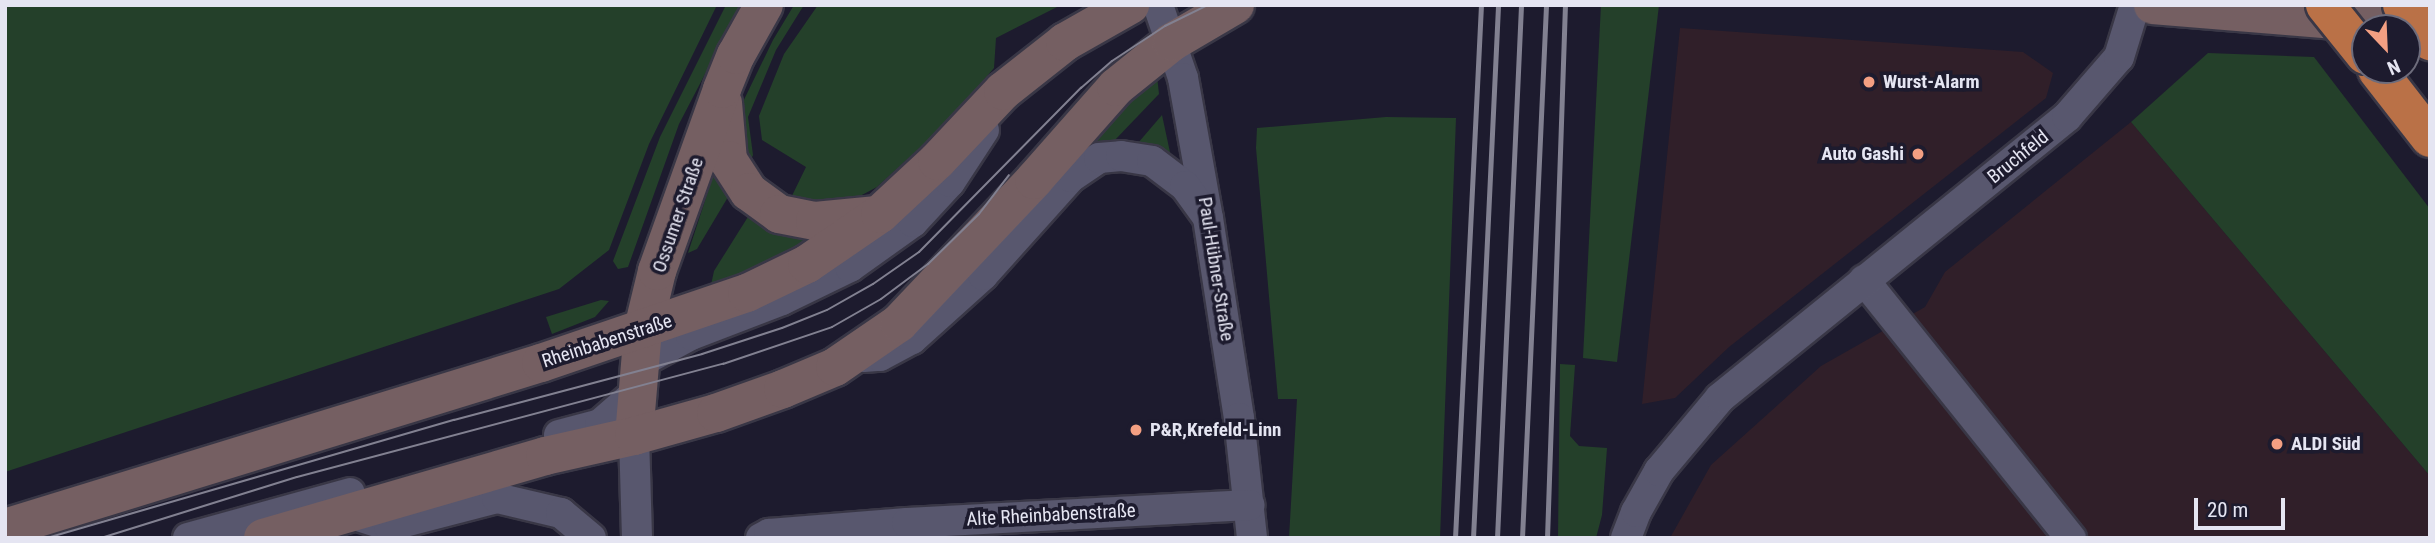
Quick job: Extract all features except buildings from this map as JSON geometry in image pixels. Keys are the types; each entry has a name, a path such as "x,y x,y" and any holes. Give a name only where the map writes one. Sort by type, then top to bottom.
{"highway":[{"path":"2325,5 2351,38"},
{"path":"2402,5 2430,41"},
{"path":"2388,84 2430,138"}],"main road":[{"name":"Ossumer Straße","path":"634,436 640,361 657,271 722,89 736,55 764,5"},
{"name":"Rheinbabenstraße","path":"5,528 640,361 747,293 807,264 880,214 1014,82 1065,42 1130,5"},
{"path":"263,538 545,456 634,436 783,389 846,359 899,323 1034,180 1116,87 1172,42 1235,5"},
{"path":"2153,5 2430,28"},
{"path":"722,89 728,160 749,192 779,214 815,221 880,214"}],"street":[{"name":"Paul-Hübner-Straße","path":"1158,5 1183,78 1208,218 1250,505 1251,538"},
{"name":"Bruchfeld","path":"1626,538 1636,512 1659,471 1720,398 2067,117 2119,57 2135,5"},
{"path":"640,361 691,335 782,300 850,267 913,222 950,182 1014,82"},
{"path":"846,359 880,356 912,339 983,275 1071,177 1100,158 1121,156 1152,161 1185,186 1208,218"},
{"path":"1864,280 2071,538"},
{"name":"Rheinbabenstraße","path":"188,538 600,424 640,361"},
{"path":"634,436 637,538"},
{"path":"349,513 389,526 497,498 561,513 591,538"},
{"name":"Alte Rheinbabenstraße","path":"765,536 1250,505"}],"shaded area":[{"path":"1680,28 2023,52 2053,73 2046,98 1729,347 1675,398 1642,404"},
{"path":"2131,122 2430,476 2430,538 1670,538 1711,465 1821,366 1925,307 1945,272"}],"green space":[{"path":"5,5 717,5 649,144 609,250 559,289 5,472"},
{"path":"726,5 741,5 679,124 628,267 618,269 613,261 660,137"},
{"path":"794,5 804,5 776,50 748,117 753,155 747,169 739,110 773,40"},
{"path":"818,5 1061,5 996,38 994,68 948,122 877,187 843,205 788,204 806,167 762,140 759,116 784,54"},
{"path":"1601,5 1659,5 1617,362 1583,358"},
{"path":"2208,53 2314,57 2430,209 2430,476 2131,122"},
{"path":"1157,76 1159,94 1114,141 1096,141 1092,137 1111,116"},
{"path":"1162,115 1171,157 1138,143"},
{"path":"1386,117 1456,118 1440,538 1289,538 1297,399 1278,399 1256,148 1257,128"},
{"path":"714,173 731,192 697,249 688,253"},
{"path":"751,212 811,236 811,244 714,287 711,285 714,271"},
{"path":"601,300 609,301 595,317 552,334 546,317"},
{"path":"1560,364 1575,365 1570,436 1579,446 1607,448 1602,515 1596,538 1558,538"}],"tram line":[{"path":"47,538 454,420 702,354 827,310 873,284 919,252 1081,88 1112,61 1165,26 1208,5"},
{"path":"101,538 297,477 723,364 832,327 881,299 928,264 979,214 1009,175"}],"railway":[{"path":"1455,538 1481,5"},
{"path":"1473,538 1498,5"},
{"path":"1497,538 1521,5"},
{"path":"1522,538 1546,5"},
{"path":"1547,538 1565,5"}],"place":[{"name":"Wurst-Alarm","path":"1869,82"},
{"name":"Auto Gashi","path":"1918,154"},
{"name":"P&R,Krefeld-Linn","path":"1136,430"},
{"name":"ALDI Süd","path":"2277,444"}]}
